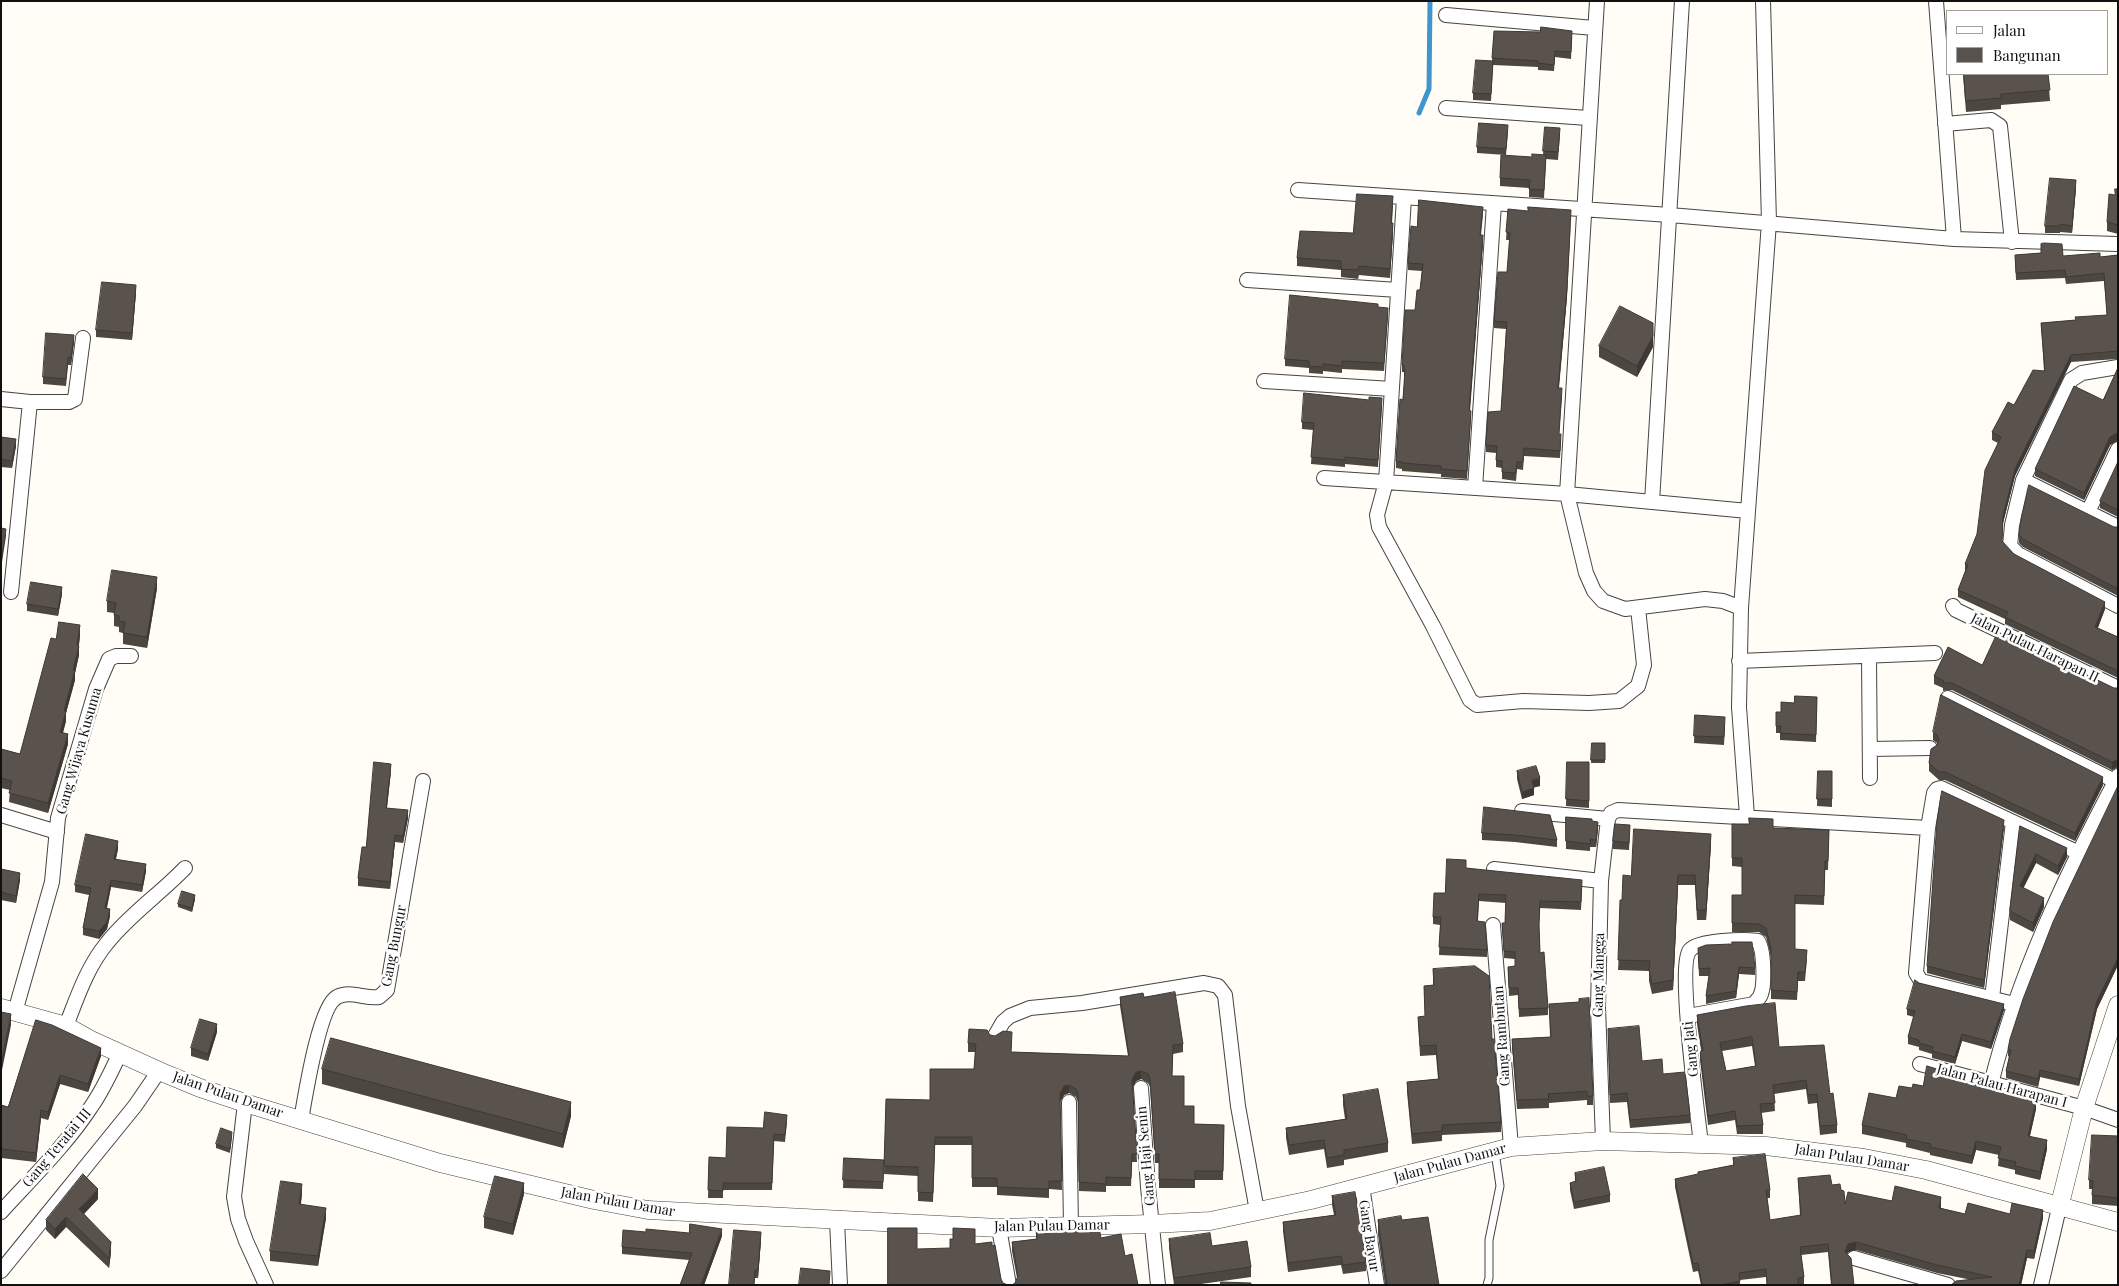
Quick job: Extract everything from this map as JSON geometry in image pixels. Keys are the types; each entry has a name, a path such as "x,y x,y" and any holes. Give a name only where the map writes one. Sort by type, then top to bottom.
{"street":[{"path":"1596,1 1567,494 1586,574 1594,591 1603,601 1625,609 1705,599 1723,601 1741,608"},
{"path":"1652,502 1682,1"},
{"path":"1747,816 1741,744 1739,661 1768,222 1763,1"},
{"path":"1936,1 1954,239"},
{"path":"1446,16 1594,28"},
{"path":"1446,108 1588,118"},
{"path":"1945,124 1992,120 2000,126 2012,242"},
{"path":"1298,190 1768,222 1954,239 2118,244"},
{"path":"1404,198 1386,482 1377,516 1379,527 1433,626 1464,690 1470,700 1477,705 1523,701 1589,703 1619,701 1638,686 1644,665 1638,608"},
{"path":"1475,488 1494,204"},
{"path":"1247,280 1398,290"},
{"path":"1,399 30,402 69,402 75,399 83,338"},
{"path":"2118,367 2082,373 2071,380 2023,480 2012,525 2010,546 2018,554 2118,606"},
{"path":"1264,382 1392,389"},
{"path":"11,592 30,402"},
{"path":"2088,512 2113,472 2118,449"},
{"path":"1324,478 1567,494 1748,511"},
{"path":"2023,480 2118,527"},
{"name":"Jalan Pulau Harapan II","path":"1953,606 1956,610 2118,688"},
{"path":"1739,661 1935,653"},
{"name":"Gang Wijaya Kusuma","path":"8,1010 52,882 58,818 105,665 111,658 131,656"},
{"path":"1869,657 1870,778"},
{"path":"1948,698 2116,778 2042,932 2014,1004 1991,1084"},
{"path":"1870,749 1930,748"},
{"name":"Gang Bungur","path":"301,1120 319,1033 332,1001 342,995 349,994 379,997 386,990 423,781"},
{"path":"2014,1004 1920,982 1917,978 1928,828 1934,793 1937,789 1941,788 2079,853"},
{"path":"1522,811 1610,815 1747,816 1928,828"},
{"path":"1,815 57,832"},
{"name":"Gang Mangga","path":"1603,1141 1598,1007 1601,881 1610,815"},
{"path":"1992,998 2014,822"},
{"path":"66,1026 90,967 106,944 185,868"},
{"path":"1494,869 1601,881"},
{"name":"Gang Rambutan","path":"1493,925 1503,1148"},
{"name":"Gang Jati","path":"1688,1016 1754,1004 1761,994 1763,982 1762,946 1758,941 1706,943 1697,945 1688,954 1686,967 1688,1016 1701,1144"},
{"path":"995,1036 1003,1022 1010,1016 1030,1008 1082,1003 1204,983 1218,986 1225,995 1238,1106 1258,1211"},
{"path":"2041,1285 2084,1108 2118,1005"},
{"name":"Jalan Pulau Damar","path":"8,1010 66,1026 138,1061 200,1088 245,1103 440,1163 594,1200 648,1210 1000,1228 1210,1221 1362,1186 1503,1148 1603,1141 1766,1146 1886,1162 1926,1170 2059,1208 2118,1222"},
{"path":"1,1271 135,1106 138,1061"},
{"name":"Gang Teratai III","path":"1,1212 87,1113 108,1079 138,1061"},
{"name":"Jalan Palau Harapan I","path":"1920,1064 2084,1108 2118,1120"},
{"name":"Gang Haji Senin","path":"1141,1088 1158,1285"},
{"path":"1069,1102 1071,1226"},
{"path":"245,1103 234,1197 241,1226 266,1285"},
{"name":"Gang Bayur","path":"1362,1186 1376,1285"},
{"path":"837,1221 840,1285"},
{"path":"1000,1228 1009,1285"},
{"path":"1854,1258 1940,1284"}],"lane":[{"path":"1487,1285 1489,1278 1489,1240 1500,1186 1503,1148"}],"building":[{"path":"1541,27 1572,31 1571,52 1555,51 1554,65 1538,63 1538,61 1492,58 1494,31 1540,32"},
{"path":"1476,60 1493,61 1491,94 1473,93"},
{"path":"1964,75 2048,75 2050,90 2001,94 2001,98 1966,101"},
{"path":"1479,123 1508,125 1506,149 1477,147"},
{"path":"1545,127 1560,128 1558,152 1543,151"},
{"path":"1532,154 1546,155 1544,190 1529,189 1530,180 1500,178 1501,155 1532,157"},
{"path":"2050,178 2076,180 2072,226 2060,224 2060,226 2045,226"},
{"path":"2115,189 2118,189 2118,225 2107,222 2109,194 2115,195"},
{"path":"1357,194 1393,196 1390,269 1359,266 1358,270 1341,269 1341,261 1297,258 1300,231 1353,233"},
{"path":"1419,200 1483,207 1480,235 1483,235 1469,410 1471,411 1467,471 1441,469 1441,466 1396,461 1400,399 1403,400 1405,369 1404,365 1402,365 1405,310 1415,310 1423,264 1408,263 1411,226 1417,227"},
{"path":"1528,207 1571,210 1567,289 1558,388 1562,388 1559,434 1561,434 1560,451 1524,448 1523,462 1517,462 1516,473 1502,472 1502,461 1496,460 1497,446 1486,445 1488,412 1501,411 1507,322 1494,321 1498,272 1507,272 1510,233 1506,232 1508,209 1528,211"},
{"path":"2041,244 2062,244 2063,256 2100,253 2100,257 2118,255 2118,351 2071,355 2015,469 2003,516 2002,541 2014,554 2105,602 2095,627 2118,637 2118,671 2005,617 2008,612 1958,590 1968,565 1965,564 1977,534 1985,470 2001,437 1992,432 2008,402 2014,405 2033,370 2045,371 2041,323 2076,320 2075,317 2107,315 2104,273 2066,277 2065,270 2016,273 2015,255 2041,253"},
{"path":"102,282 136,285 132,333 96,330"},
{"path":"1290,295 1378,304 1378,307 1388,308 1384,363 1342,361 1342,366 1323,364 1323,367 1309,366 1309,361 1285,359"},
{"path":"1620,306 1653,323 1653,336 1637,366 1599,346"},
{"path":"46,333 74,335 71,358 68,357 66,379 43,377"},
{"path":"2118,368 2118,433 2110,437 2084,493 2035,469 2074,386 2103,400"},
{"path":"1304,393 1369,400 1369,397 1382,398 1378,460 1345,457 1345,460 1311,457 1314,423 1302,422"},
{"path":"1,437 16,439 12,461 1,459"},
{"path":"2118,462 2118,510 2100,501"},
{"path":"2029,485 2114,527 2118,527 2118,589 2023,539 2019,535"},
{"path":"1,528 6,529 2,555 1,555"},
{"path":"112,570 157,577 147,637 123,633 125,622 119,621 119,616 114,615 116,603 107,601"},
{"path":"31,582 62,587 58,609 27,604"},
{"path":"59,622 80,625 77,645 79,646 60,732 68,734 48,803 9,793 12,781 1,778 1,749 20,754 51,638 56,639"},
{"path":"1998,632 2114,688 2118,688 2118,760 2112,762 1952,683 1943,683 1944,681 1934,676 1948,647 1982,665"},
{"path":"1941,695 2103,777 2075,833 1945,772 1939,772 1929,763 1931,749 1937,745 1939,740 1933,732"},
{"path":"1795,696 1817,697 1816,735 1780,733 1781,726 1776,726 1776,712 1781,712 1781,702 1794,703"},
{"path":"1695,715 1725,717 1724,737 1694,736"},
{"path":"1592,743 1605,743 1605,760 1591,760"},
{"path":"374,762 391,764 386,808 408,810 403,836 395,835 390,882 358,878 362,847 366,847"},
{"path":"1567,762 1589,762 1589,801 1566,799"},
{"path":"1536,766 1540,778 1532,780 1534,788 1522,792 1517,771"},
{"path":"1818,771 1832,771 1832,799 1817,799"},
{"path":"2118,786 2118,958 2097,1001 2079,1079 2040,1070 2038,1079 2006,1071 2011,1050 2008,1049 2010,1039 2023,999 2053,922"},
{"path":"1942,791 2004,820 1984,980 1927,966 1937,822"},
{"path":"1484,807 1550,815 1557,840 1482,833"},
{"path":"1566,817 1592,819 1592,821 1598,822 1596,840 1590,839 1590,844 1566,841"},
{"path":"1749,818 1773,819 1773,828 1829,830 1828,861 1825,861 1824,896 1795,895 1795,949 1807,950 1805,972 1798,972 1797,992 1771,990 1771,949 1766,928 1759,924 1732,923 1732,895 1742,895 1742,858 1732,858 1732,824 1749,824"},
{"path":"1615,824 1630,825 1629,843 1613,841"},
{"path":"2020,826 2067,848 2058,866 2036,854 2020,886 2044,898 2033,923 2010,911"},
{"path":"1634,829 1711,834 1706,910 1697,910 1695,875 1678,875 1673,980 1652,984 1649,970 1650,961 1618,960 1620,900 1622,900 1623,875 1631,876"},
{"path":"86,834 118,841 114,859 146,864 142,885 111,880 105,908 110,909 107,922 99,931 83,928 91,888 75,885"},
{"path":"1447,859 1466,860 1466,868 1582,880 1581,902 1540,901 1540,953 1544,952 1548,1008 1519,1009 1518,988 1509,988 1508,967 1515,966 1515,952 1504,951 1502,923 1505,923 1506,895 1479,894 1477,921 1485,922 1487,950 1439,947 1441,917 1433,917 1434,893 1445,893"},
{"path":"1,869 20,873 16,896 1,892"},
{"path":"182,891 195,895 192,908 178,904"},
{"path":"1732,942 1752,942 1755,968 1739,967 1736,991 1706,996 1710,968 1699,969 1698,948 1706,945 1732,944"},
{"path":"1475,966 1489,976 1492,1039 1494,1039 1501,1122 1442,1125 1442,1131 1412,1134 1407,1082 1439,1079 1436,1045 1420,1046 1418,1017 1425,1016 1424,986 1434,985 1433,969"},
{"path":"1915,980 1919,983 2004,1004 1991,1042 1962,1034 1955,1057 1932,1051 1933,1047 1908,1037 1915,1011 1907,1009"},
{"path":"1175,992 1183,1044 1173,1045 1172,1076 1184,1076 1184,1106 1194,1106 1194,1124 1224,1125 1223,1171 1195,1171 1195,1180 1159,1179 1159,1154 1155,1154 1150,1079 1148,1074 1141,1071 1136,1072 1132,1080 1137,1154 1132,1154 1131,1178 1106,1177 1106,1184 1079,1182 1078,1093 1076,1089 1069,1085 1064,1086 1060,1094 1062,1181 1049,1181 1049,1189 997,1187 997,1178 972,1178 972,1137 935,1137 933,1193 918,1192 918,1167 884,1166 886,1099 930,1100 930,1069 974,1069 976,1044 968,1043 969,1029 987,1030 990,1035 995,1036 1003,1031 1012,1032 1011,1052 1129,1056 1120,997 1143,993 1144,997"},
{"path":"1589,998 1593,1096 1587,1096 1587,1091 1548,1094 1549,1099 1517,1100 1512,1039 1551,1037 1549,1004 1579,1002 1579,999"},
{"path":"1775,1003 1779,1047 1824,1045 1830,1094 1833,1093 1837,1125 1820,1126 1817,1094 1808,1095 1806,1080 1773,1085 1775,1103 1760,1104 1763,1125 1737,1126 1735,1111 1708,1116 1700,1051 1703,1051 1697,1015","holes":["1752,1037 1756,1066 1726,1071 1720,1043"]},
{"path":"1,1012 11,1014 1,1064"},
{"path":"200,1019 217,1024 208,1054 191,1048"},
{"path":"36,1020 52,1025 101,1048 88,1084 60,1075 48,1112 41,1110 36,1153 1,1149 1,1105 8,1107"},
{"path":"1639,1026 1642,1061 1662,1059 1663,1074 1685,1072 1690,1115 1630,1120 1627,1093 1610,1095 1608,1029"},
{"path":"331,1038 571,1102 563,1134 322,1069"},
{"path":"1927,1066 1950,1073 1949,1076 2034,1095 2033,1100 2036,1101 2028,1136 2047,1140 2040,1172 2015,1166 2016,1162 1998,1158 2001,1147 1976,1141 1972,1156 1930,1147 1931,1144 1906,1139 1907,1135 1862,1125 1869,1093 1896,1098 1899,1086 1912,1088 1913,1084 1923,1086"},
{"path":"1378,1089 1388,1143 1344,1150 1344,1155 1327,1158 1324,1140 1289,1145 1286,1128 1347,1119 1343,1095"},
{"path":"765,1112 787,1115 785,1135 774,1134 772,1183 723,1183 723,1191 708,1190 709,1157 726,1158 727,1127 763,1128"},
{"path":"221,1128 232,1132 230,1149 216,1144"},
{"path":"2092,1135 2118,1136 2118,1198 2092,1195 2093,1181 2089,1180"},
{"path":"1765,1154 1770,1190 1766,1190 1770,1220 1801,1215 1798,1178 1830,1175 1832,1185 1840,1184 1841,1190 1844,1191 1845,1204 1848,1192 1892,1201 1895,1186 1941,1197 1939,1208 1965,1214 1968,1203 2010,1214 2012,1203 2043,1210 2034,1251 2027,1250 2019,1285 1951,1285 1956,1281 1992,1277 1937,1265 1856,1242 1848,1244 1845,1252 1851,1258 1854,1285 1832,1285 1828,1244 1800,1247 1804,1277 1798,1278 1798,1285 1767,1285 1766,1269 1739,1273 1740,1281 1721,1285 1702,1285 1698,1263 1693,1264 1675,1179 1698,1174 1698,1172 1734,1165 1733,1158"},
{"path":"844,1158 884,1160 883,1182 843,1180"},
{"path":"1604,1167 1610,1195 1574,1202 1570,1183 1576,1181 1575,1173"},
{"path":"83,1174 98,1189 79,1209 111,1242 109,1258 66,1217 55,1229 46,1220"},
{"path":"495,1176 524,1183 513,1224 484,1217"},
{"path":"281,1181 302,1184 299,1204 326,1208 318,1256 270,1251"},
{"path":"1355,1192 1366,1262 1343,1265 1341,1256 1288,1263 1283,1222 1336,1215 1332,1196"},
{"path":"1401,1216 1402,1220 1428,1217 1439,1285 1387,1285 1378,1220"},
{"path":"690,1224 722,1229 701,1285 680,1285 692,1253 622,1247 623,1230 646,1232 646,1229 689,1233"},
{"path":"888,1228 917,1228 917,1249 950,1248 950,1239 953,1239 953,1228 975,1229 975,1244 992,1242 992,1246 995,1245 1001,1279 1003,1283 1008,1285 888,1285"},
{"path":"1099,1228 1101,1238 1121,1234 1125,1256 1132,1254 1138,1285 1012,1285 1018,1276 1012,1242 1037,1239 1036,1230"},
{"path":"734,1230 761,1232 758,1270 755,1270 754,1285 729,1285"},
{"path":"1210,1233 1212,1246 1247,1241 1251,1267 1174,1278 1169,1239"},
{"path":"801,1268 830,1271 829,1285 799,1285"},
{"path":"1221,1282 1251,1283 1251,1285 1221,1285"}],"waterway":[{"path":"1419,113 1429,89 1430,1"}]}
